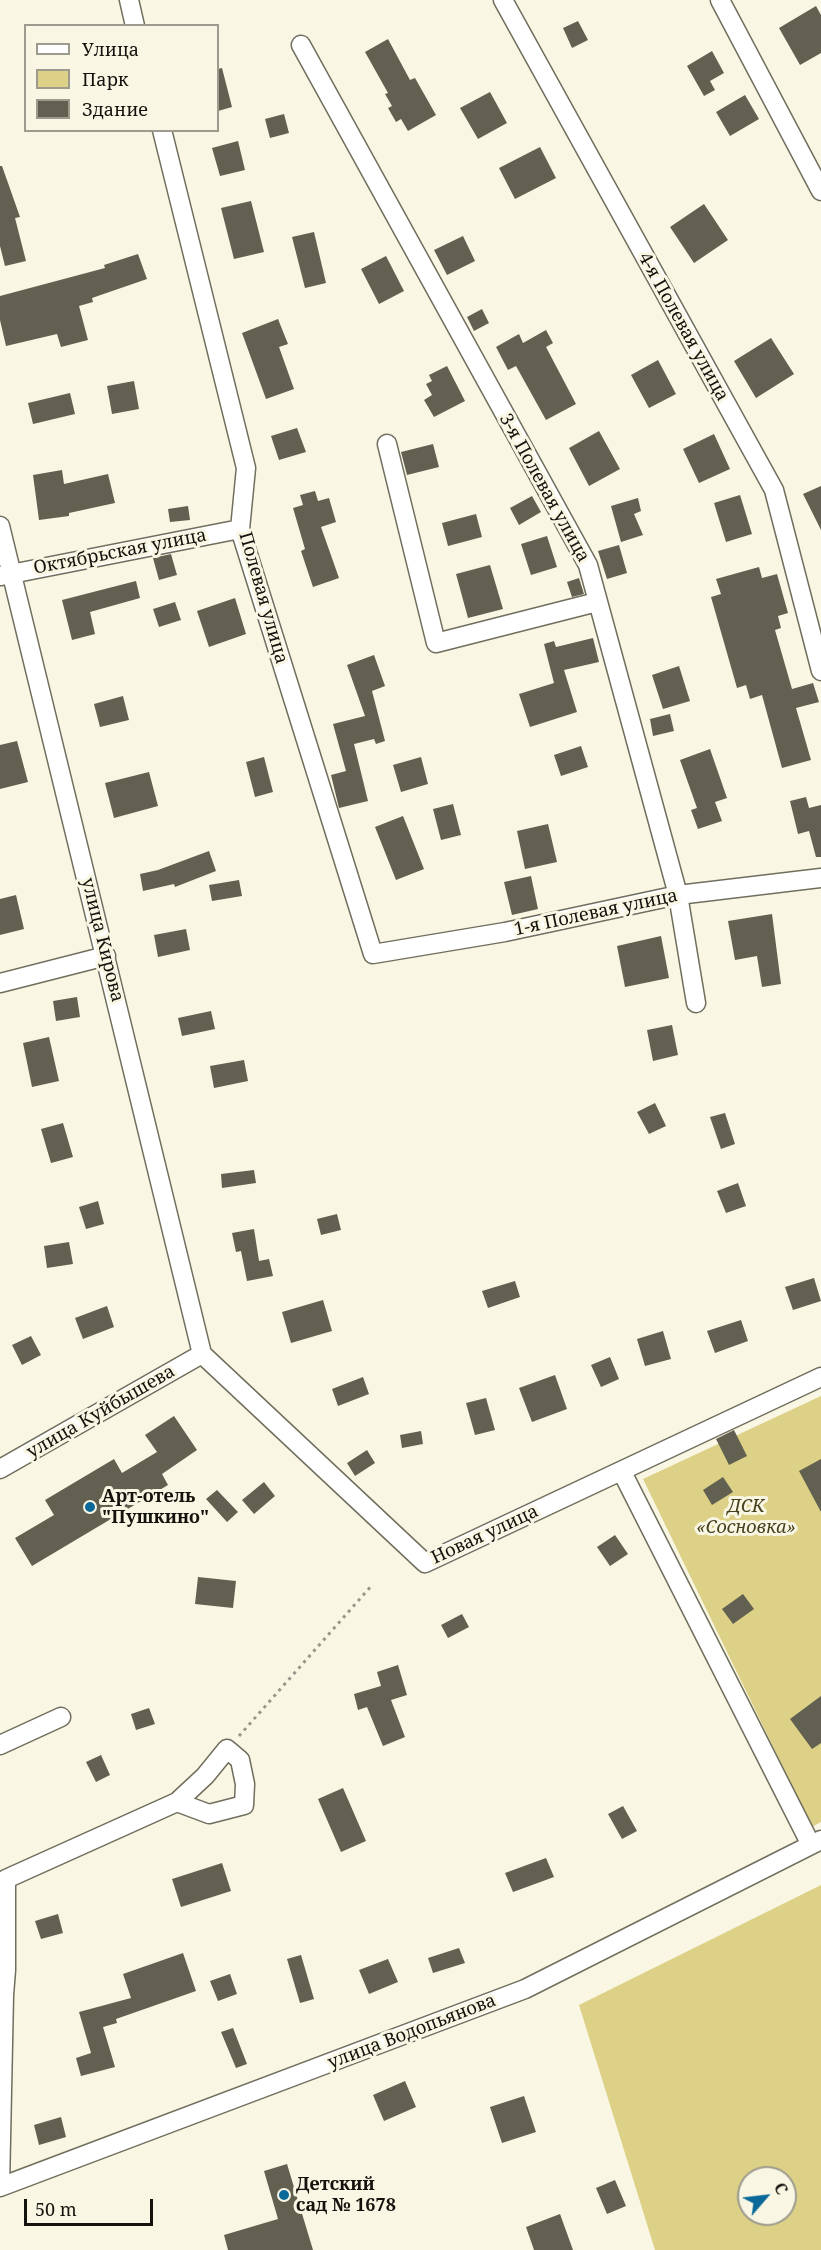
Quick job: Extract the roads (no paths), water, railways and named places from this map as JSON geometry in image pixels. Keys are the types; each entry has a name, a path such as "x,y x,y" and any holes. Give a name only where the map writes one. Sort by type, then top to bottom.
{"street":[{"path":"129,0 135,24"},
{"name":"4-я Полевая улица","path":"503,0 774,490 821,671"},
{"path":"720,0 821,191"},
{"name":"3-я Полевая улица","path":"301,45 588,565 678,895 696,1003"},
{"name":"Полевая улица","path":"162,132 246,468 240,530 373,954"},
{"path":"387,444 436,642 597,602"},
{"name":"улица Кирова","path":"0,526 5,574 106,956 202,1354"},
{"name":"Октябрьская улица","path":"5,574 240,530"},
{"name":"1-я Полевая улица","path":"373,954 505,932 678,895 821,878"},
{"path":"0,983 106,956"},
{"name":"улица Куйбышева","path":"0,1469 202,1354"},
{"name":"Новая улица","path":"202,1354 425,1563 821,1377"},
{"path":"622,1472 816,1842"},
{"path":"0,1745 61,1717"},
{"path":"0,2187 6,1879 177,1802 228,1749 240,1760 245,1784 244,1805 209,1814 177,1802"},
{"name":"улица Водопьянова","path":"0,2187 525,1989 816,1842"}],"place":[{"name":"Арт-отель \"Пушкино\"","path":"90,1507"},
{"name":"Детский сад № 1678","path":"284,2195"}],"park label":[{"name":"ДСК «Сосновка»","path":"746,1517"}]}
